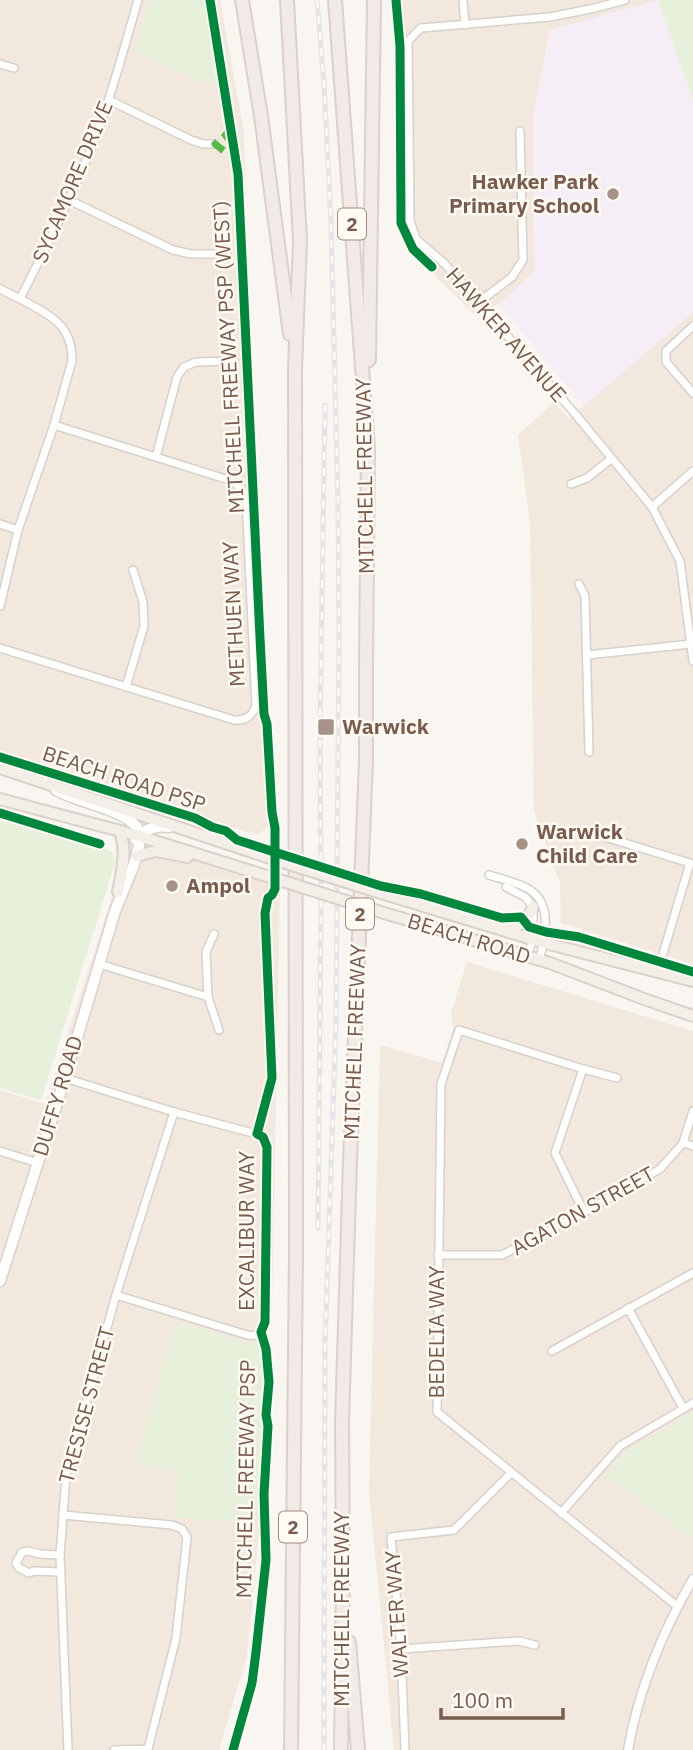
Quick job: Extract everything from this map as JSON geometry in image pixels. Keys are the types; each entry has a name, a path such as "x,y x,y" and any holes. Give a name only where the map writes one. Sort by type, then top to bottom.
{"highway":[{"path":"242,0 261,116 295,369"},
{"name":"2","path":"287,0 300,241 295,369 296,1252 291,1750"},
{"name":"MITCHELL FREEWAY","path":"335,0 369,449 366,760 343,1395 341,1750"},
{"path":"369,449 374,0"},
{"path":"343,1576 358,1750"}],"main road":[{"name":"BEACH ROAD","path":"0,768 273,859 494,928 693,981"},
{"path":"44,783 67,797 126,817 137,827 139,836 158,826 181,829"},
{"name":"BEACH ROAD","path":"0,799 139,836 527,956 693,1016"},
{"path":"118,892 124,848 120,831"},
{"name":"DUFFY ROAD","path":"0,1281 115,911 136,856 139,836"},
{"name":"DUFFY ROAD","path":"115,911 118,892 133,845 139,836"},
{"path":"136,856 156,851 241,868"},
{"path":"494,928 522,925 529,919 533,907"}],"street":[{"name":"SYCAMORE DRIVE","path":"20,299 89,153 109,100 138,0"},
{"path":"463,0 465,25"},
{"name":"HAWKER AVENUE","path":"625,0 594,4 550,17 421,28 408,41 410,220 416,240 445,264 479,302 652,507 680,561 693,661"},
{"path":"0,64 14,68"},
{"path":"109,100 191,140 215,144"},
{"path":"479,302 512,277 523,260 520,131"},
{"path":"69,200 173,250 191,254 227,254"},
{"path":"0,289 53,317 69,336 73,352 71,369 54,425 18,530 0,606"},
{"path":"693,327 666,351 666,362 693,393"},
{"path":"156,457 177,377 184,368 196,362 234,361"},
{"name":"METHUEN WAY","path":"0,648 237,720 249,717 256,705 245,495 240,486 232,481 54,425"},
{"path":"571,484 587,478 611,459"},
{"path":"652,507 693,471"},
{"path":"0,524 18,530"},
{"path":"126,687 144,626 143,602 133,570"},
{"path":"579,584 585,596 589,752"},
{"path":"684,588 693,586"},
{"path":"587,655 691,644"},
{"path":"592,833 691,864"},
{"path":"662,957 693,852"},
{"path":"489,875 522,886 536,894 544,905 545,943 539,960"},
{"path":"506,887 525,897 533,907 533,939 527,956"},
{"path":"214,934 206,952 208,997 219,1030"},
{"path":"99,964 208,997"},
{"name":"BEDELIA WAY","path":"583,1069 459,1030 441,1084 437,1412 677,1606"},
{"path":"584,1212 555,1153 583,1069 617,1078"},
{"name":"EXCALIBUR WAY","path":"65,1078 260,1135 265,1140 264,1325 259,1334 252,1337 116,1295"},
{"name":"AGATON STREET","path":"438,1255 502,1255 584,1212 660,1169 683,1143 693,1111"},
{"name":"TRESISE STREET","path":"68,1750 61,1572 66,1476 116,1295 174,1112"},
{"path":"683,1143 693,1146"},
{"path":"0,1151 38,1163"},
{"path":"552,1351 693,1273"},
{"path":"628,1308 684,1408"},
{"path":"561,1513 620,1446 693,1403"},
{"name":"WALTER WAY","path":"405,1750 401,1649 391,1537 454,1530 511,1473"},
{"path":"63,1515 172,1525 182,1529 187,1537 176,1638 148,1749 114,1750"},
{"path":"61,1555 22,1552 16,1563 19,1568 29,1573 61,1572"},
{"path":"628,1750 644,1687 677,1606 693,1579"},
{"path":"401,1649 519,1641 535,1645"}],"shaded area":[{"path":"0,0 220,0 244,133 261,717 269,769 270,825 258,835 0,757"},
{"path":"397,0 660,0 550,30 533,117 535,272 499,304 476,316 405,246"},
{"name":"Hawker Park Primary School","path":"658,0 693,100 693,312 584,406 499,304 534,272 533,117 550,30"},
{"path":"693,312 693,964 561,923 560,883 534,811 530,522 518,435 554,403 569,418"},
{"path":"130,841 280,884 272,1306 261,1346 176,1322 135,1464 179,1471 175,1518 260,1522 247,1656 219,1750 0,1750 0,1090 45,1104"},
{"path":"467,962 693,1031 693,1750 394,1750 369,1490 380,1045 442,1063 453,1029 451,1013"}],"green space":[{"path":"150,0 204,0 219,86 210,85 134,52"},
{"path":"658,0 693,0 693,100"},
{"path":"0,817 111,851 116,860 41,1100 0,1088"},
{"path":"176,1322 261,1346 268,1358 260,1522 175,1518 179,1471 135,1464"},
{"path":"693,1412 693,1538 605,1475 626,1451"}],"railway":[{"path":"317,0 331,221 339,636 336,1021 325,1345 324,1750"},
{"path":"318,1228 320,726 325,405"}],"marked path":[{"path":"232,127 215,144 236,157"}],"cycle path":[{"name":"MITCHELL FREEWAY PSP (WEST)","path":"210,0 238,174 264,714 275,828 275,889 268,898 265,913 272,1078 257,1134 263,1137 267,1147 265,1322 261,1332 266,1349 269,1382 264,1494 266,1560 252,1683 233,1750"},
{"path":"396,0 400,46 401,223 413,249 432,267"},
{"name":"BEACH ROAD PSP","path":"0,757 195,818 226,831 237,840 381,886 421,894 502,918 521,917 529,927 579,937 693,972"},
{"path":"0,813 100,844"}],"place":[{"name":"Hawker Park Primary School","path":"613,194"},
{"name":"Warwick","path":"326,727"},
{"name":"Warwick Child Care","path":"522,844"},
{"name":"Ampol","path":"172,886"}]}
